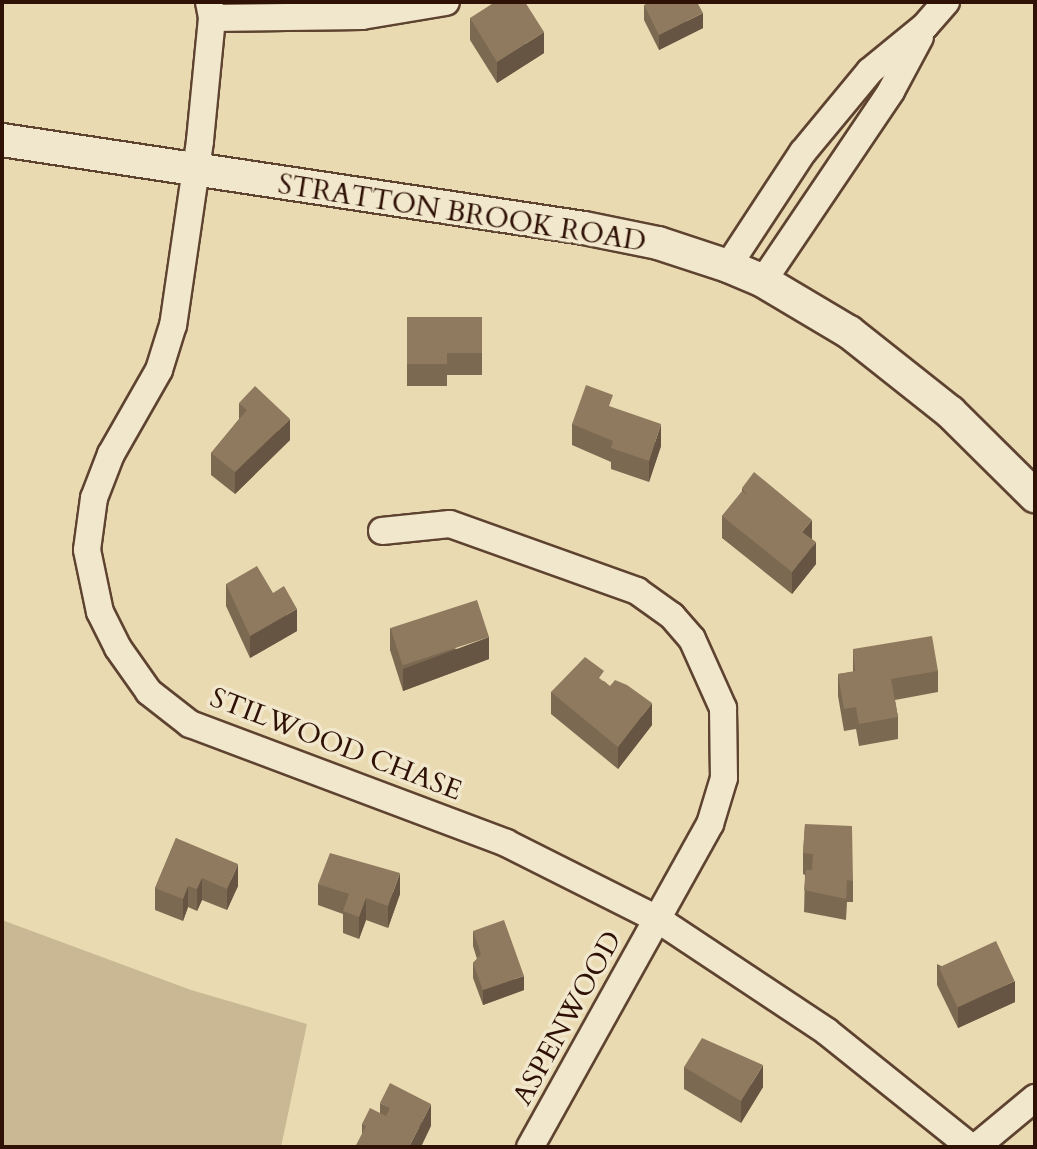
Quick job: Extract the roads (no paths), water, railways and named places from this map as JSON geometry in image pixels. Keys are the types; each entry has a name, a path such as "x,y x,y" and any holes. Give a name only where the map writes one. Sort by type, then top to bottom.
{"street":[{"path":"210,10 362,16 446,2"},
{"path":"728,266 803,152 860,82 925,26 946,2"},
{"name":"STILWOOD CHASE","path":"210,10 195,172 173,325 159,370 111,454 94,498 87,550 100,612 118,648 149,692 190,724 506,843 659,920 826,1031 973,1147"},
{"path":"763,281 891,91 925,26"},
{"name":"STRATTON BROOK ROAD","path":"2,140 195,172 584,228 658,243 728,266 763,281 849,332 950,412 1035,496"},
{"name":"ASPENWOOD","path":"382,531 450,524 550,557 637,591 672,616 692,639 723,708 724,778 710,824 530,1147"},
{"path":"973,1147 1035,1098"}]}
